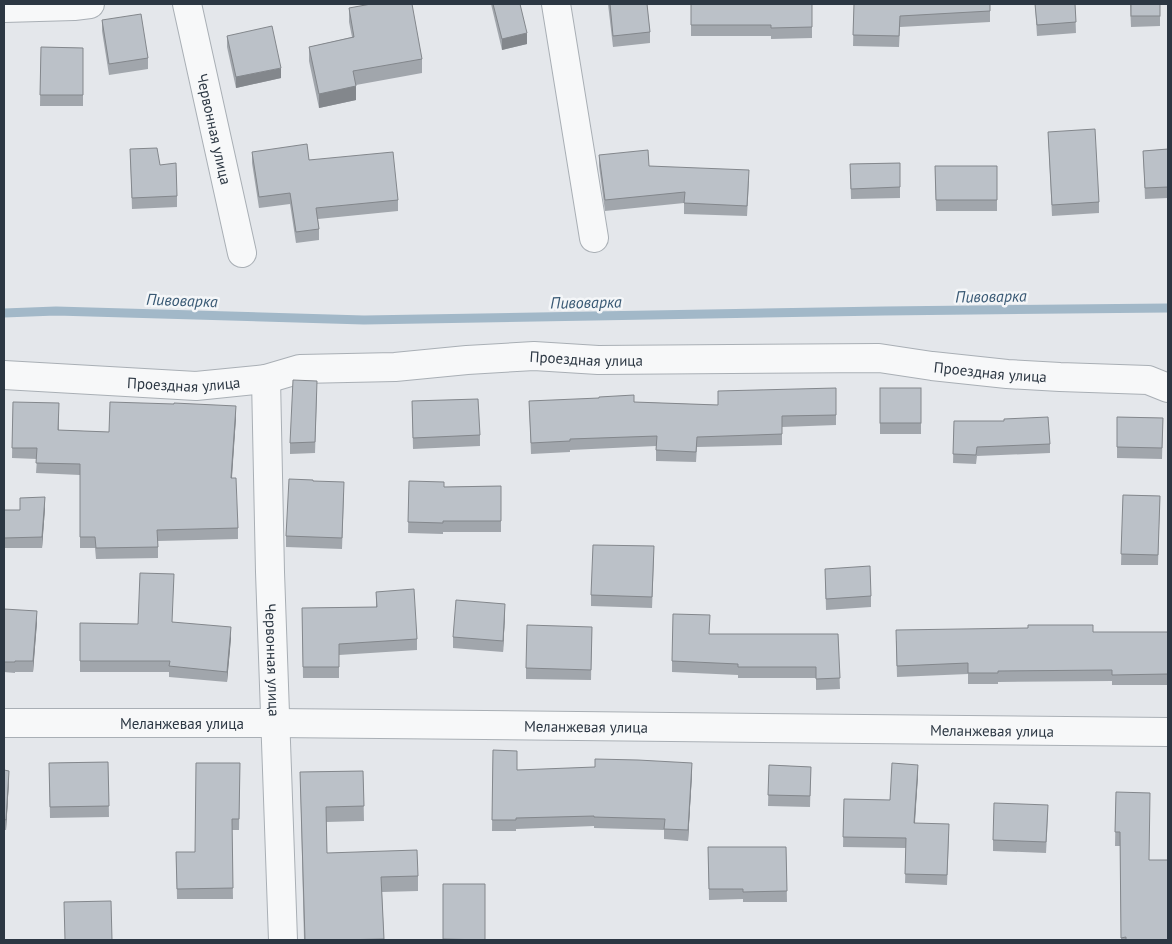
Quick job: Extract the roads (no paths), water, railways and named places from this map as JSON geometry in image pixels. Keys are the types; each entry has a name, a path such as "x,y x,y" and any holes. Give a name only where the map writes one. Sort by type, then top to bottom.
{"street":[{"path":"4,8 90,4"},
{"name":"Червонная улица","path":"187,4 242,253"},
{"path":"556,4 594,238"},
{"name":"Проездная улица","path":"4,375 196,386 266,379 300,369 395,367 534,356 598,360 879,358 1007,374 1148,380 1168,388"},
{"name":"Червонная улица","path":"266,379 270,572 283,940"},
{"name":"Меланжевая улица","path":"4,723 275,723 1168,732"}],"waterway":[{"name":"Пивоварка","path":"4,313 56,311 364,320 1168,308"}]}
